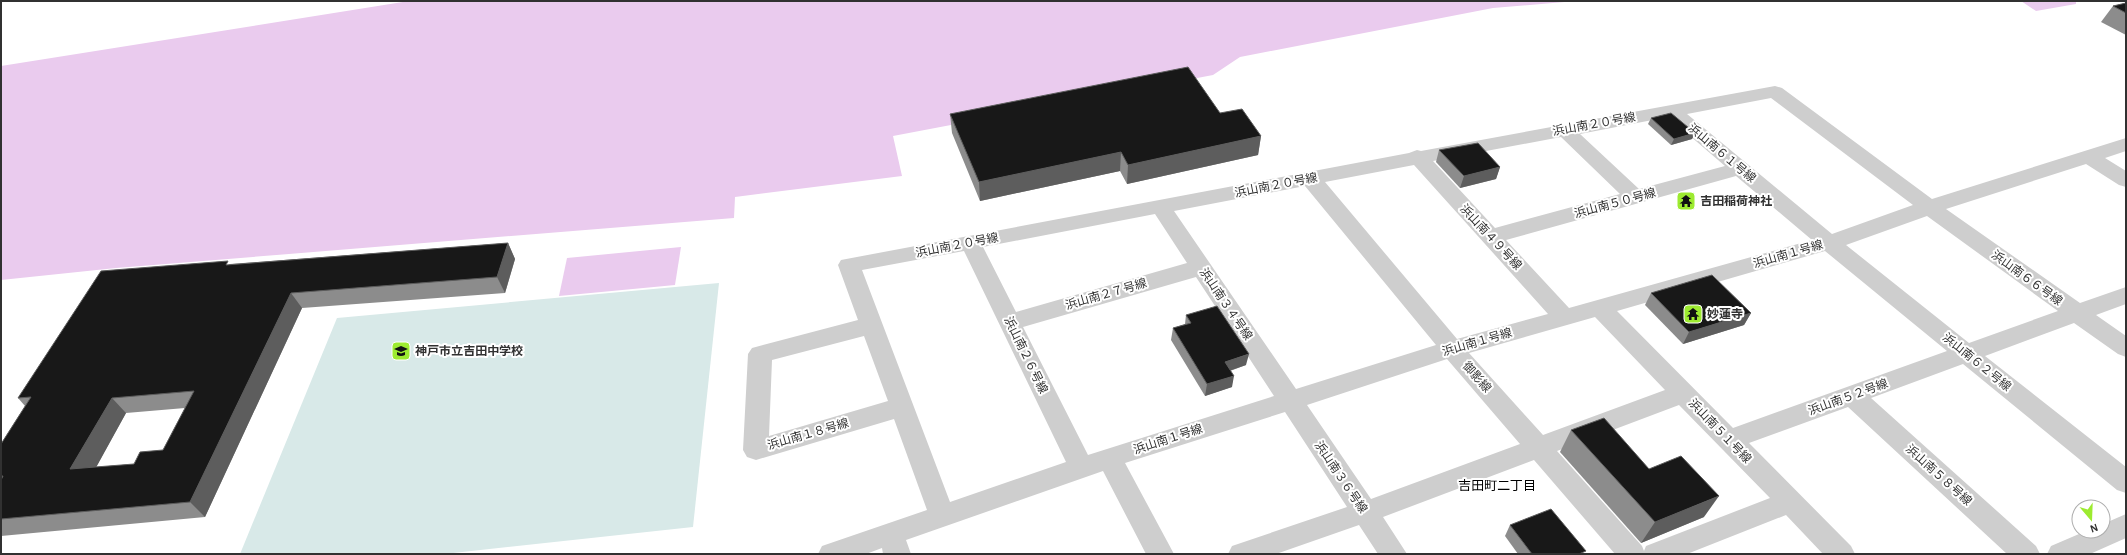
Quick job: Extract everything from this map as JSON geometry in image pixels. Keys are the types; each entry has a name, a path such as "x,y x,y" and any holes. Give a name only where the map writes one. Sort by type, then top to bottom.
{"street":[{"name":"浜山南２０号線","path":"942,515 849,265 1311,179 1417,156 1775,92 1929,207"},
{"name":"浜山南６１号線","path":"1671,110 1829,242"},
{"path":"1565,130 1635,197"},
{"name":"浜山南１号線","path":"832,554 894,543 942,515 1109,458 1452,349 1829,242 1929,207 2126,144"},
{"name":"浜山南４９号線","path":"1417,156 1564,317"},
{"path":"2088,156 2126,180"},
{"name":"浜山南５０号線","path":"1491,237 1740,168"},
{"name":"御影線","path":"1311,179 1452,349 1632,554"},
{"name":"浜山南３４号線","path":"1161,207 1290,401"},
{"name":"浜山南６６号線","path":"1929,207 2076,314 2126,348"},
{"name":"浜山南２６号線","path":"970,242 1081,468"},
{"name":"浜山南６２号線","path":"1829,242 2126,482"},
{"name":"浜山南２７号線","path":"1010,322 1202,267"},
{"name":"浜山南５２号線","path":"1729,440 2126,295"},
{"name":"浜山南５１号線","path":"1599,307 1841,554"},
{"name":"浜山南１８号線","path":"872,325 760,354 756,450 902,407"},
{"path":"1242,554 1364,512 1538,446 1684,393"},
{"name":"浜山南５８号線","path":"1852,396 2026,554"},
{"name":"浜山南３６号線","path":"1290,401 1393,554"},
{"path":"1109,458 1160,554"},
{"path":"1656,554 1790,502"},
{"path":"2060,554 2126,526"}],"shaded area":[{"path":"409,1 1576,1 1493,8 1240,57 1213,75 893,136 902,176 735,197 734,218 116,268 1,280 1,66"},
{"path":"2021,1 2076,1 2076,4 2036,11"},
{"path":"681,247 675,285 559,296 567,258"},
{"path":"719,283 693,527 444,554 240,554 337,318"}],"building":[{"path":"2126,3 2126,13 2113,6"},
{"path":"1188,67 1220,113 1242,109 1261,136 1128,165 1121,152 979,182 950,114"},
{"path":"1671,113 1695,133 1674,139 1651,118"},
{"path":"1478,143 1500,167 1464,176 1439,150"},
{"path":"508,243 497,277 291,293 190,502 1,519 1,480 3,476 1,476 1,444 31,397 18,398 101,271 228,261 226,265","holes":["194,391 163,450 140,452 134,464 70,469 112,398"]},
{"name":"妙蓮寺","path":"1712,275 1751,313 1689,332 1651,293"},
{"path":"1217,306 1249,354 1225,362 1234,376 1207,384 1173,328 1191,323 1186,315"},
{"path":"1604,418 1649,469 1681,456 1719,496 1655,522 1571,430"},
{"path":"1551,509 1586,551 1579,554 1532,554 1510,525"}],"place":[{"name":"吉田稲荷神社","path":"1686,201"},
{"name":"妙蓮寺","path":"1693,314"},
{"name":"神戸市立吉田中学校","path":"401,351"}],"district":[{"name":"吉田町二丁目","path":"1497,485"}]}
